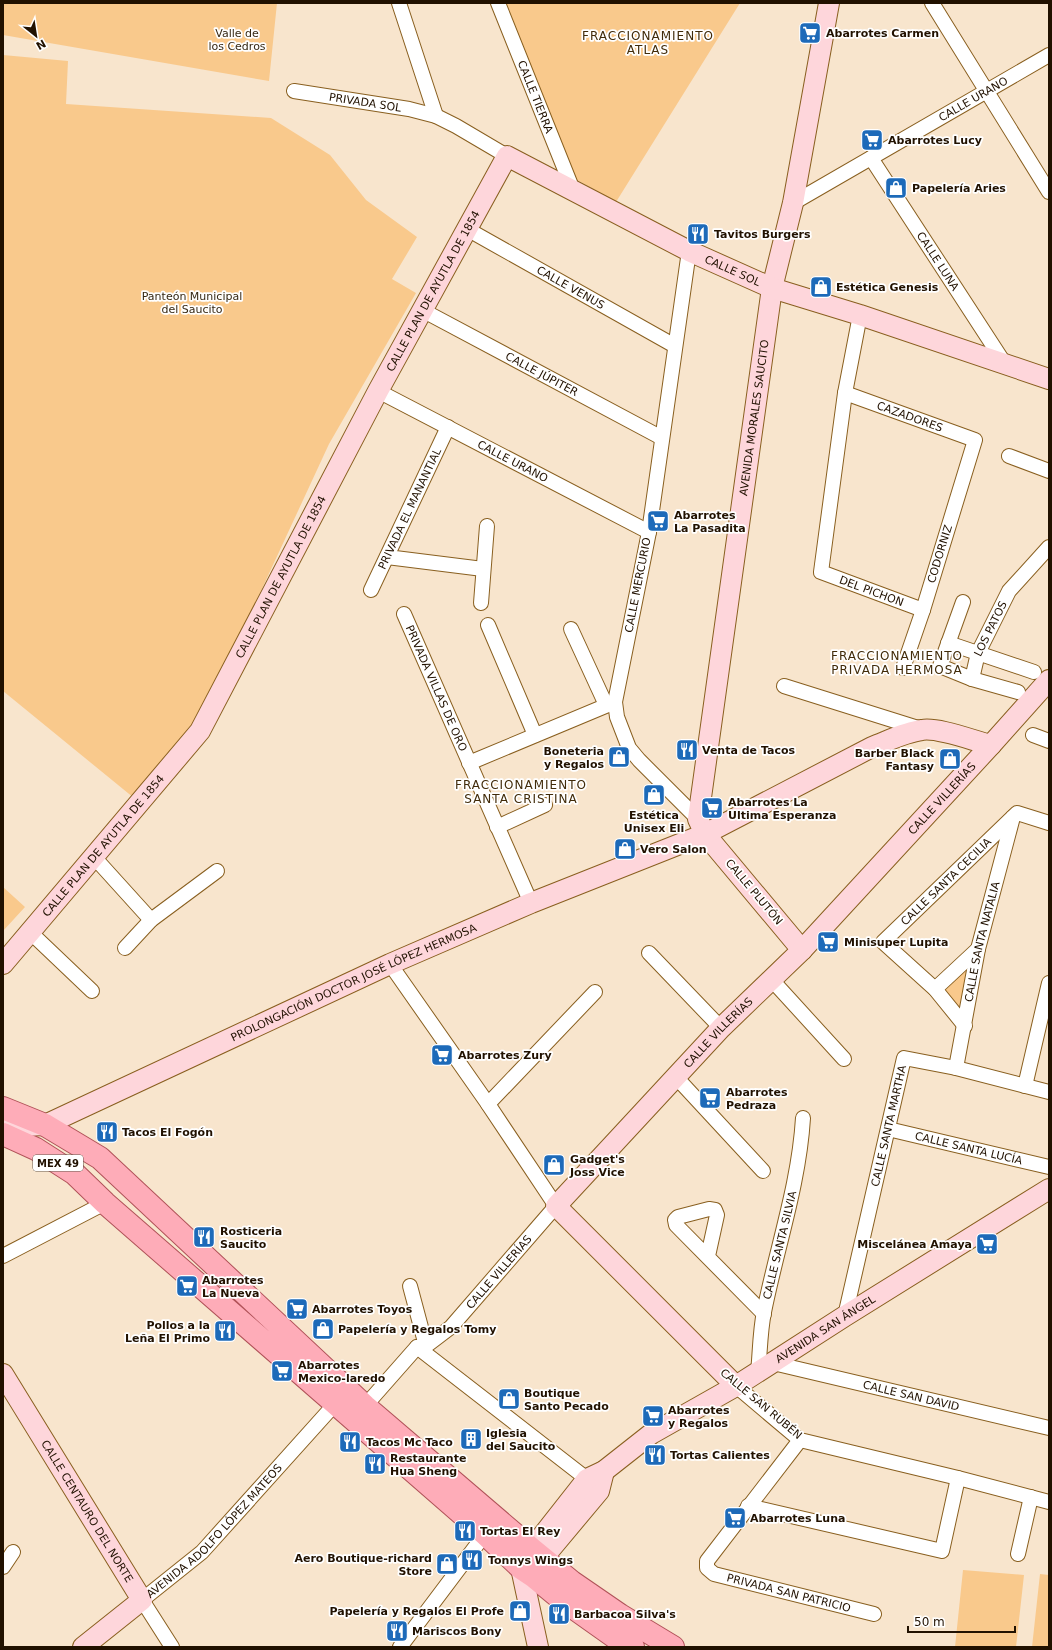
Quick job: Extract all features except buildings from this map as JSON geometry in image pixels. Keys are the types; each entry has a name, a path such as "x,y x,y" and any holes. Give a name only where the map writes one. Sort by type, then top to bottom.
{"main road":[{"name":"AVENIDA MORALES SAUCITO","path":"702,827 772,288 793,203 829,3"},
{"name":"CALLE SOL","path":"507,156 689,251 772,288 860,315 1049,379"},
{"name":"CALLE PLAN DE AYUTLA DE 1854","path":"3,964 200,731 378,391 507,156"},
{"name":"CALLE VILLERÍAS","path":"556,1206 721,1028 802,950 991,745 1042,676"},
{"name":"PROLONGACIÓN DOCTOR JOSÉ LÓPEZ HERMOSA","path":"3,1127 46,1126 390,964 702,827 872,747 923,729"},
{"path":"923,729 937,731 991,745"},
{"name":"CALLE PLUTÓN","path":"702,827 802,950"},
{"name":"MEX 49","path":"3,1108 46,1126 100,1158 364,1406 561,1599 616,1638 633,1647"},
{"name":"MEX 49","path":"3,1134 36,1149 75,1174 105,1203 485,1534 531,1568 572,1582 620,1615 673,1647"},
{"name":"AVENIDA SAN ÁNGEL","path":"531,1568 595,1475 651,1434 766,1368 845,1316 1049,1190"},
{"name":"CALLE SAN RUBÉN","path":"556,1206 736,1386"},
{"name":"CALLE CENTAURO DEL NORTE","path":"3,1374 142,1600"},
{"path":"531,1568 538,1647"},
{"name":"AVENIDA ADOLFO LÓPEZ MATEOS","path":"83,1647 142,1600"}],"street":[{"path":"398,3 436,116"},
{"name":"CALLE TIERRA","path":"498,3 573,190"},
{"path":"932,3 1049,192"},
{"name":"CALLE URANO","path":"793,203 1049,55"},
{"name":"PRIVADA SOL","path":"294,91 409,109 436,116"},
{"name":"CALLE SOL","path":"436,116 507,156"},
{"name":"CALLE LUNA","path":"871,158 1005,364"},
{"name":"CALLE VENUS","path":"467,229 675,346"},
{"name":"CALLE MERCURIO","path":"689,251 649,532 611,704 629,748 702,827"},
{"name":"CALLE JÚPITER","path":"422,310 662,438"},
{"path":"845,393 860,315"},
{"name":"CALLE URANO","path":"378,391 649,532"},
{"name":"CAZADORES","path":"845,393 975,440"},
{"name":"DEL PICHON","path":"845,393 821,572 923,610"},
{"name":"PRIVADA EL MANANTIAL","path":"370,590 448,427"},
{"name":"CODORNIZ","path":"903,668 923,610 975,440"},
{"path":"1009,456 1049,471"},
{"path":"481,603 487,526"},
{"name":"LOS PATOS","path":"972,679 978,652 1009,591 1049,547"},
{"path":"387,557 483,570"},
{"path":"963,602 940,666 972,679 1018,692"},
{"name":"PRIVADA VILLAS DE ORO","path":"404,614 531,903"},
{"path":"488,625 535,735"},
{"path":"469,763 611,704 571,630"},
{"path":"948,643 978,652 1042,676"},
{"path":"784,686 923,729"},
{"path":"1033,735 1049,741"},
{"path":"497,828 545,805"},
{"path":"1013,817 1017,813 1049,823"},
{"name":"CALLE SANTA NATALIA","path":"956,1068 965,1026 978,949 1013,817"},
{"name":"CALLE SANTA CECILIA","path":"965,1026 935,989 883,942 1013,817"},
{"path":"94,857 151,920"},
{"path":"125,948 151,920 217,871"},
{"path":"30,932 92,991"},
{"path":"935,989 978,949"},
{"path":"649,953 721,1028"},
{"path":"390,964 488,1104 556,1206"},
{"path":"771,979 844,1059"},
{"path":"1025,1086 1049,983"},
{"path":"488,1104 595,992"},
{"name":"CALLE SANTA MARTHA","path":"845,1316 904,1058 956,1068 1049,1092"},
{"path":"675,1076 763,1171"},
{"name":"CALLE SANTA SILVIA","path":"766,1368 764,1314 790,1204 801,1144 803,1118"},
{"name":"CALLE SANTA LUCÍA","path":"888,1129 1049,1167"},
{"path":"3,1256 105,1203"},
{"name":"CALLE VILLERÍAS","path":"364,1406 421,1346 451,1326 556,1206"},
{"path":"708,1256 764,1314"},
{"path":"410,1286 421,1346 595,1475"},
{"name":"CALLE SAN DAVID","path":"766,1368 1049,1428"},
{"name":"CALLE SAN RUBÉN","path":"736,1386 800,1440 958,1478 1049,1502"},
{"name":"AVENIDA ADOLFO LÓPEZ MATEOS","path":"142,1600 202,1552 335,1404"},
{"path":"800,1440 748,1506 942,1551 958,1478"},
{"path":"1018,1554 1030,1498"},
{"name":"PRIVADA SAN PATRICIO","path":"748,1506 707,1561 707,1568 714,1574 874,1614"},
{"path":"400,1647 485,1534"},
{"path":"3,1567 13,1552"},
{"name":"CALLE CENTAURO DEL NORTE","path":"142,1600 172,1647"}],"green space":[{"name":"Valle de los Cedros","path":"4,3 277,3 269,81 3,35"},
{"path":"506,3 740,3 616,202 572,177"},
{"name":"Panteón Municipal del Saucito","path":"3,55 68,61 66,104 271,118 330,155 366,200 417,237 392,279 416,293 329,444 204,714 134,798 3,691"},
{"path":"3,887 25,907 3,931"},
{"path":"973,957 964,1021 938,989"},
{"path":"963,1570 1024,1575 1016,1647 955,1647"},
{"path":"1040,1574 1049,1575 1049,1647 1032,1647"}],"place":[{"name":"Abarrotes Carmen","path":"810,33"},
{"name":"Abarrotes Lucy","path":"872,140"},
{"name":"Papelería Aries","path":"896,188"},
{"name":"Tavitos Burgers","path":"698,234"},
{"name":"Estética Genesis","path":"821,287"},
{"name":"Abarrotes La Pasadita","path":"658,521"},
{"name":"Venta de Tacos","path":"687,750"},
{"name":"Boneteria y Regalos","path":"619,757"},
{"name":"Barber Black Fantasy","path":"950,759"},
{"name":"Estética Unisex Eli","path":"654,795"},
{"name":"Abarrotes La Ultima Esperanza","path":"712,808"},
{"name":"Vero Salon","path":"625,849"},
{"name":"Minisuper Lupita","path":"828,942"},
{"name":"Abarrotes Zury","path":"442,1055"},
{"name":"Abarrotes Pedraza","path":"710,1098"},
{"name":"Tacos El Fogón","path":"107,1132"},
{"name":"Gadget's Joss Vice","path":"554,1165"},
{"name":"Rosticeria Saucito","path":"204,1237"},
{"name":"Miscelánea Amaya","path":"987,1244"},
{"name":"Abarrotes La Nueva","path":"187,1286"},
{"name":"Abarrotes Toyos","path":"297,1309"},
{"name":"Papelería y Regalos Tomy","path":"323,1329"},
{"name":"Pollos a la Leña El Primo","path":"225,1331"},
{"name":"Abarrotes Mexico-laredo","path":"282,1371"},
{"name":"Boutique Santo Pecado","path":"509,1399"},
{"name":"Abarrotes y Regalos","path":"653,1416"},
{"name":"Iglesia del Saucito","path":"471,1439"},
{"name":"Tacos Mc Taco","path":"350,1442"},
{"name":"Tortas Calientes","path":"655,1455"},
{"name":"Restaurante Hua Sheng","path":"375,1464"},
{"name":"Abarrotes Luna","path":"735,1518"},
{"name":"Tortas El Rey","path":"465,1531"},
{"name":"Tonnys Wings","path":"472,1560"},
{"name":"Aero Boutique-richard Store","path":"447,1564"},
{"name":"Papelería y Regalos El Profe","path":"520,1611"},
{"name":"Barbacoa Silva's","path":"559,1614"},
{"name":"Mariscos Bony","path":"397,1631"}],"district":[{"name":"FRACCIONAMIENTO ATLAS","path":"648,43"},
{"name":"FRACCIONAMIENTO PRIVADA HERMOSA","path":"897,663"},
{"name":"FRACCIONAMIENTO SANTA CRISTINA","path":"521,792"}]}
